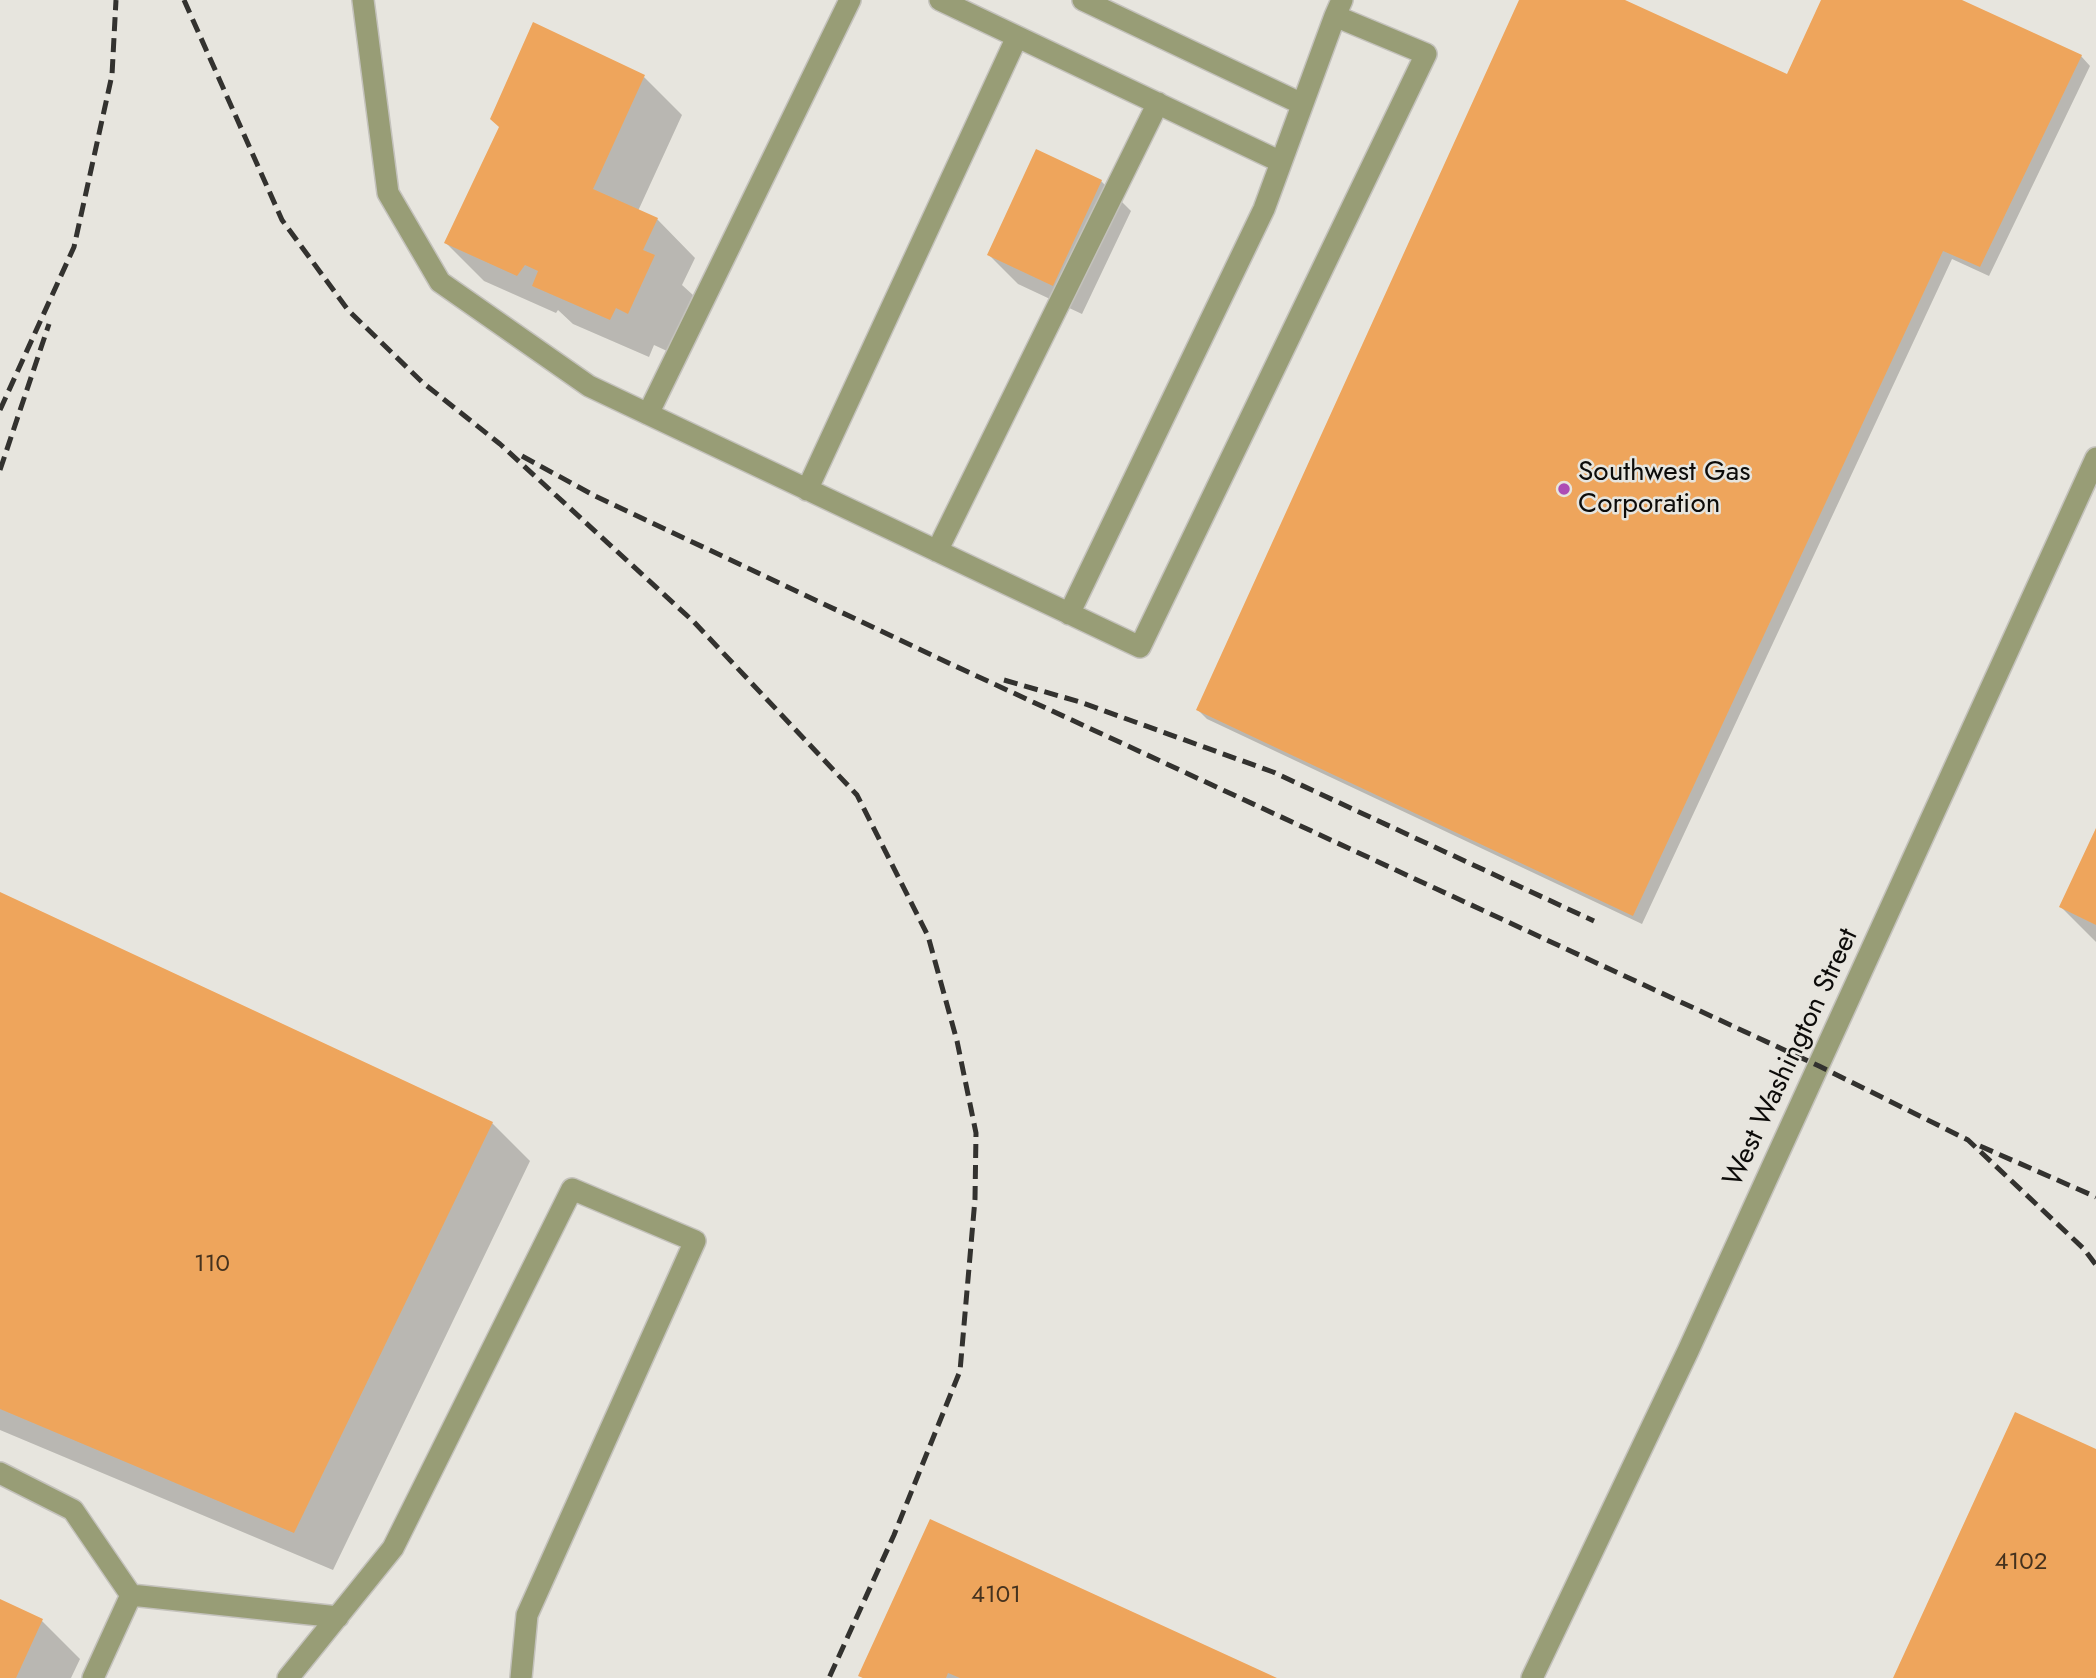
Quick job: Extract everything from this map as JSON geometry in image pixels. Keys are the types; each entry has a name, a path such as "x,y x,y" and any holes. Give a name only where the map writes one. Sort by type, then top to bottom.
{"street":[{"path":"363,0 388,193 440,282 589,386 1140,648 1426,54 1339,8 1264,209 1069,614"},
{"path":"648,415 850,0"},
{"path":"940,0 1281,162"},
{"path":"1083,0 1302,104"},
{"path":"807,490 1017,37"},
{"path":"937,551 1157,103"},
{"name":"West Washington Street","path":"1532,1678 1722,1277 2096,458"},
{"path":"288,1678 393,1548 572,1189 695,1241 527,1615 521,1678"},
{"path":"0,1473 73,1510 131,1595 338,1618"},
{"path":"93,1678 131,1595"}],"building":[{"name":"Southwest Gas Corporation","path":"1519,0 1625,0 1787,74 1821,0 1962,0 2082,55 1980,267 1943,251 1633,916 1196,710"},
{"path":"533,22 645,75 593,189 658,218 643,250 655,255 628,314 616,308 610,320 532,286 538,271 525,265 517,276 444,243 499,127 490,119"},
{"path":"1036,149 1102,180 1053,286 987,255"},
{"path":"2096,828 2096,925 2059,907"},
{"path":"0,892 493,1122 294,1533 0,1409"},
{"path":"2015,1412 2096,1449 2096,1678 1893,1678"},
{"path":"930,1519 1277,1678 960,1678 948,1673 946,1678 858,1676"},
{"path":"0,1599 43,1619 16,1678 0,1678"}],"railway":[{"path":"0,410 74,247 112,75 116,0"},
{"path":"184,0 282,220 348,310 422,382 500,444 694,622 857,795 928,936 957,1041 976,1133 975,1199 960,1371 894,1535 829,1678"},
{"path":"0,470 49,324"},
{"path":"522,456 595,496 1819,1066 1968,1140 2084,1249 2096,1265"},
{"path":"1004,680 1080,702 1273,772 1594,921"},
{"path":"1980,1146 2096,1197"}],"place":[{"name":"Southwest Gas Corporation","path":"1564,489"}]}
